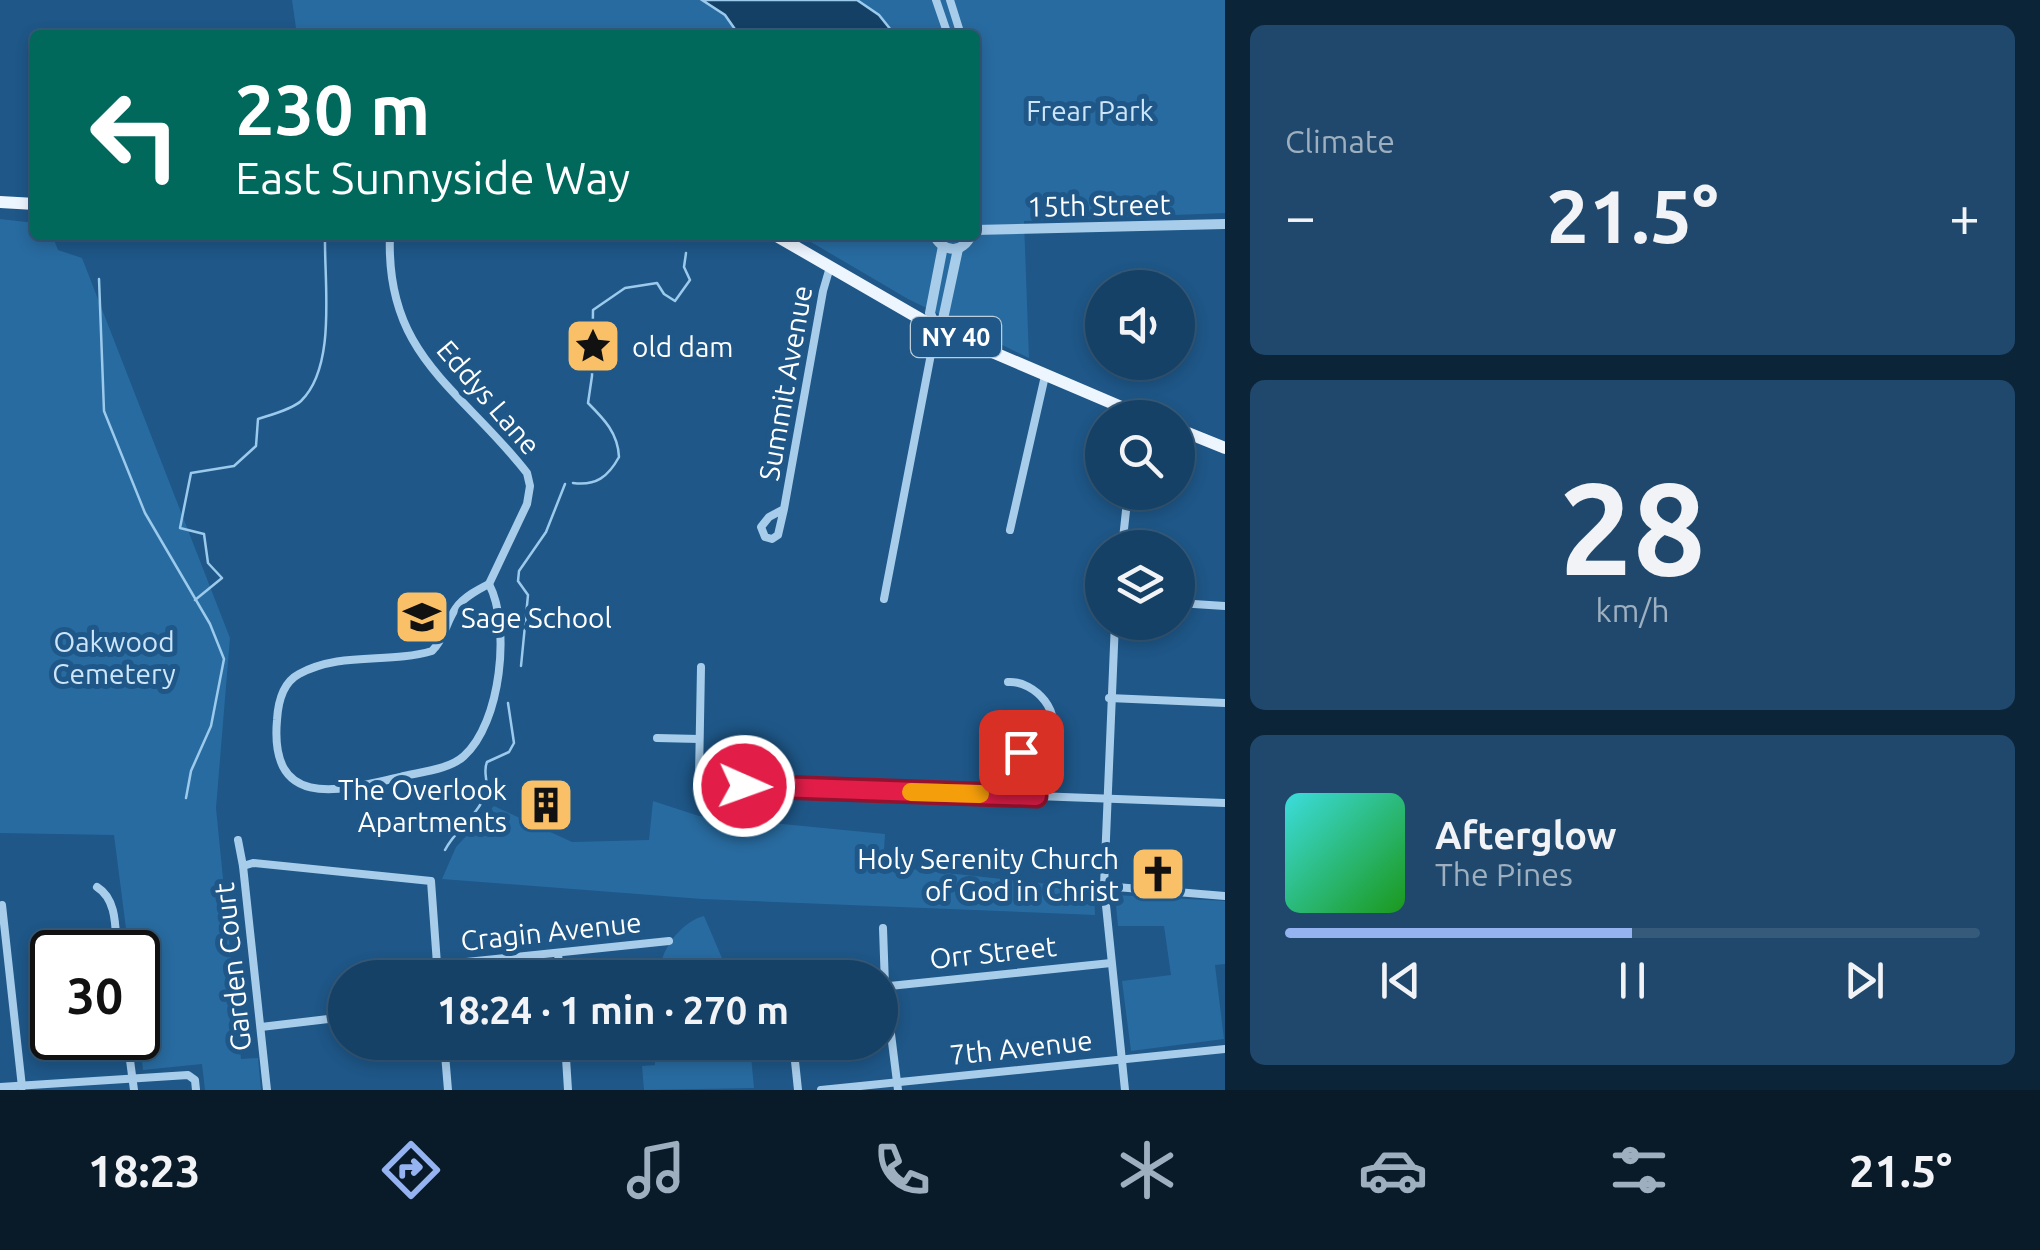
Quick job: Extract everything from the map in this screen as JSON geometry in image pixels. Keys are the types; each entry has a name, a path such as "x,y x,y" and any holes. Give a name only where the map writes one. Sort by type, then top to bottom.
{"main road":[{"path":"0,202 30,204"},
{"name":"NY 40","path":"784,240 936,328 1102,400"},
{"path":"1195,437 1225,448"}],"street":[{"path":"936,0 946,30"},
{"path":"950,0 959,30"},
{"name":"15th Street","path":"980,233 1225,224"},
{"name":"Eddys Lane","path":"390,240 394,298 409,336 425,362 527,473 527,504 489,584 454,610 446,634 432,651 346,658 292,678 283,692 276,729 281,766 290,777 300,785 320,790 353,788 446,766 468,753 484,728 494,697 501,648 496,596 489,584"},
{"path":"936,328 930,313 942,246 938,240"},
{"path":"884,599 936,328 943,319 958,248 966,240"},
{"path":"942,246 958,248"},
{"name":"Summit Avenue","path":"784,509 830,266"},
{"path":"1010,530 1045,376"},
{"path":"1195,605 1225,606"},
{"path":"1114,640 1104,886 1125,1090"},
{"path":"700,666 700,781 705,784 1225,803"},
{"path":"1008,682 1036,689 1047,704 1051,719 1050,737 1018,756 1034,782 1036,796"},
{"path":"1110,698 1225,704"},
{"path":"657,738 699,739"},
{"name":"Garden Court","path":"238,840 267,1090"},
{"path":"244,866 253,863 431,881 438,960"},
{"path":"1104,886 1225,896"},
{"path":"97,888 108,894 115,930"},
{"path":"2,905 22,1087"},
{"path":"882,960 883,928"},
{"name":"Cragin Avenue","path":"488,960 668,941"},
{"path":"558,953 559,960"},
{"name":"Orr Street","path":"898,984 1110,963"},
{"path":"261,1026 328,1019"},
{"name":"7th Avenue","path":"821,1090 897,1086 1225,1048"},
{"path":"130,1060 133,1085"},
{"path":"446,1060 448,1090"},
{"path":"566,1060 568,1090"},
{"path":"795,1060 798,1090"},
{"path":"893,1060 897,1086"},
{"path":"3,1088 133,1085 188,1075 196,1090"}],"green space":[{"name":"Frear Park","path":"292,0 1225,0 1225,213 1024,221 1029,358 908,299 808,240 980,240 980,30 296,30"},
{"name":"Oakwood Cemetery","path":"0,219 30,222 30,240 54,240 58,250 82,258 230,638 216,808 241,1059 258,1058 261,1090 205,1090 202,1064 143,1070 142,1060 160,1060 160,930 126,930 114,835 0,833"},
{"path":"653,801 699,816 885,834 883,866 1094,889 1095,915 702,899 442,879 456,847 494,806 572,842 649,840"},
{"path":"1115,895 1225,901 1225,964 1215,965 1224,1039 1131,1051 1122,981 1171,975 1164,926 1118,926"},
{"path":"704,916 723,960 662,960 678,932"},
{"path":"655,1060 751,1060 754,1088 644,1090 642,1066 655,1065"}],"shaded area":[{"path":"702,0 857,0 879,15 891,30 736,30 725,15"}],"waterway":[{"path":"195,600 222,578 208,563 204,534 180,528 191,473 234,466 256,446 258,419 297,404 312,386 324,346 325,240"},
{"path":"573,483 600,479 619,457 613,434 588,403 593,310 625,288 657,283 675,301 690,280 684,267 686,253"},
{"path":"99,279 104,411 145,513 210,624 224,659 211,726 191,771 186,798"},
{"path":"521,666 528,595 518,581 519,571 546,532 565,484"},
{"path":"445,850 482,802 487,762 509,752 514,743 508,703"}],"slow traffic":[{"path":"911,792 980,794"}],"place":[{"name":"old dam","path":"593,346"},
{"name":"Sage School","path":"422,617"},
{"name":"The Overlook Apartments","path":"546,805"},
{"name":"Holy Serenity Church of God in Christ","path":"1158,874"}],"route":[{"path":"744,786 1036,796 1034,782 1018,760 1021,752"}]}
